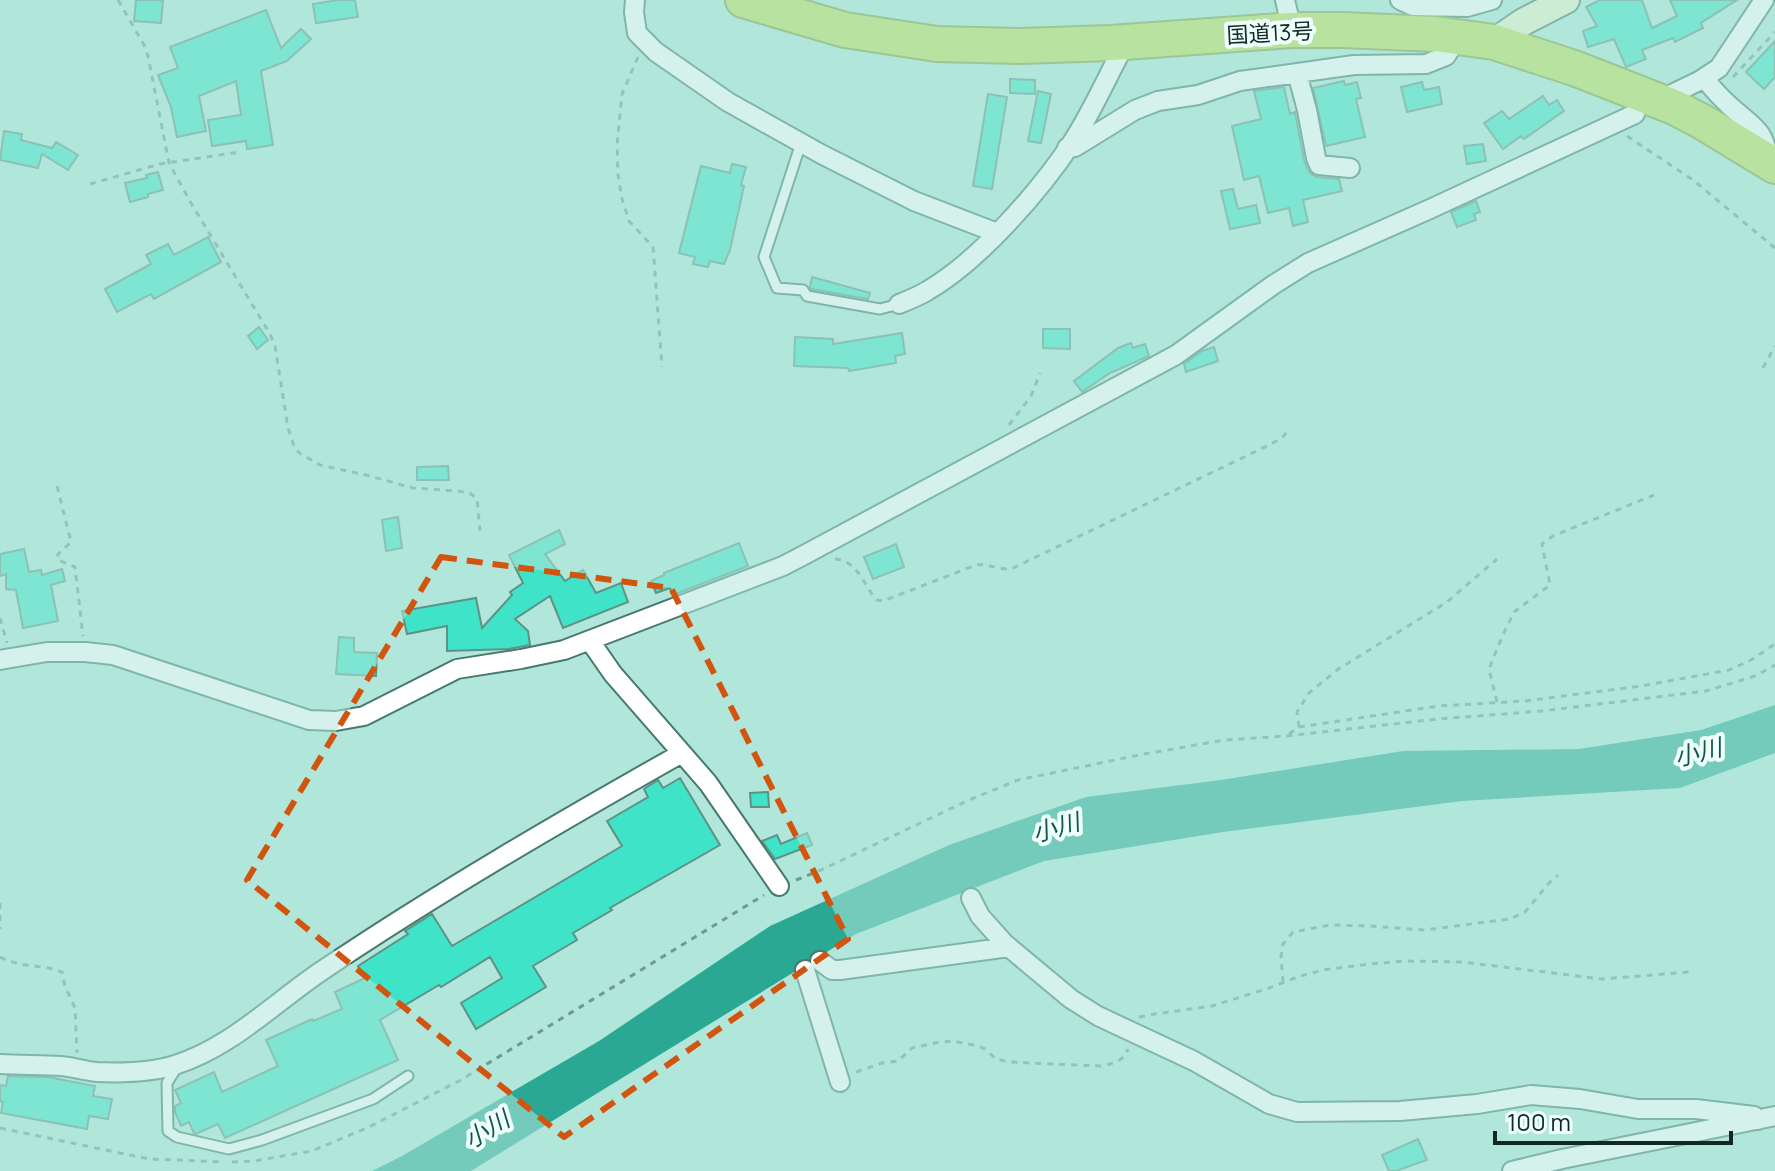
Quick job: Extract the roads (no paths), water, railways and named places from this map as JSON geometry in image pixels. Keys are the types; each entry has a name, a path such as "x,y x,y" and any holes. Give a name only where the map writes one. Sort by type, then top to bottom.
{"highway":[{"name":"国道13号","path":"743,0 845,30 937,44 1020,46 1126,42 1288,15 1343,30 1435,34 1494,42 1574,68 1674,107 1771,163"}],"main road":[{"path":"1494,42 1523,22 1566,0"}],"street":[{"path":"635,0 637,33 656,52 728,102 914,201 997,233"},
{"path":"1400,0 1413,6 1467,7 1492,0"},
{"path":"1672,94 1719,68 1764,0"},
{"path":"1067,148 1075,147 1135,110 1158,101 1198,95 1240,81 1354,65 1426,64 1446,56 1458,37"},
{"path":"899,304 926,292 953,274 997,233 1031,195 1073,140 1126,42"},
{"path":"1297,73 1319,165 1350,168"},
{"path":"1704,78 1759,131 1771,163"},
{"path":"5,660 47,652 113,655 309,720 336,721 364,716 457,669 549,653 590,641 783,566 1176,355 1308,263 1635,114"},
{"path":"590,641 613,674 708,783 779,886"},
{"path":"0,1064 61,1066 96,1072 144,1070 178,1064 224,1042 323,970 554,825 682,753"},
{"path":"971,898 980,916 1009,947 1071,999 1098,1016 1194,1061 1269,1104 1297,1112 1400,1111 1531,1095 1638,1109 1696,1109 1766,1118"},
{"path":"840,1082 813,966 840,970 1009,947"},
{"path":"1522,1170 1562,1159 1766,1118"}],"lane":[{"path":"801,143 764,257 777,288 803,290 807,296 880,309 899,304"},
{"path":"178,1064 167,1083 168,1131 177,1137 229,1149 373,1099 408,1076"}],"water":[{"name":"小川","path":"1775,705 1775,753 1680,788 1462,801 1223,832 1044,861 856,934 471,1171 372,1171 599,1041 770,926 949,845 1086,797 1221,780 1403,751 1579,749 1701,730"}]}
